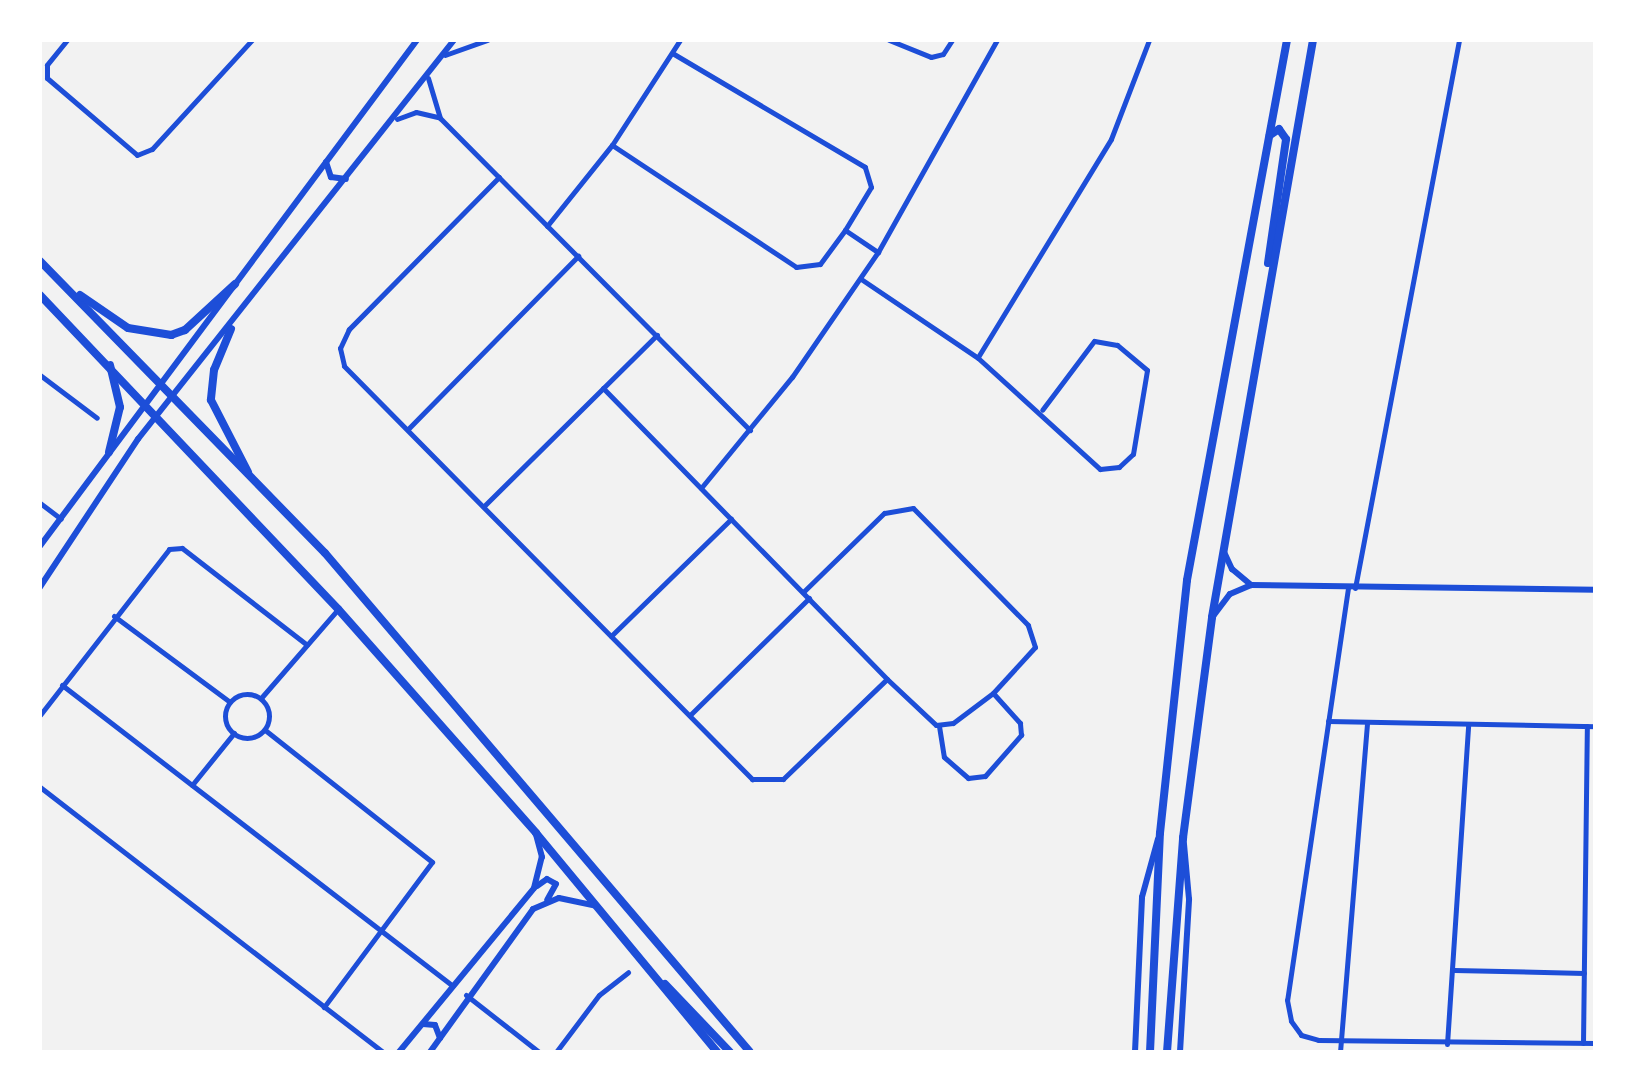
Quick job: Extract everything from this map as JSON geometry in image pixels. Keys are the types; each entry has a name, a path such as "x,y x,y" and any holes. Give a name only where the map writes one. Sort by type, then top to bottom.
{"main road":[{"path":"40,584 158,415 397,119 454,40"},
{"path":"1150,1052 1160,834 1187,580 1287,40"},
{"path":"1166,1052 1182,838 1222,548 1314,40"},
{"path":"40,546 414,42"},
{"path":"1269,136 1280,129 1286,138 1269,277"},
{"path":"326,161 331,178 348,178"},
{"path":"40,261 325,552 750,1052"},
{"path":"60,280 128,328 156,335 185,330 235,284"},
{"path":"40,295 105,357 338,609 536,832 717,1052"},
{"path":"231,329 214,370 211,400 252,481"},
{"path":"105,357 120,406 110,452"},
{"path":"1222,548 1232,569 1251,585"},
{"path":"1212,617 1230,594 1251,585 1595,590"},
{"path":"534,888 542,858 536,832"},
{"path":"1135,1052 1142,897 1160,834"},
{"path":"1180,1052 1189,899 1182,838"},
{"path":"398,1052 455,988 534,888 547,879 556,884 466,996 430,1052"},
{"path":"546,900 578,899 598,907"},
{"path":"657,979 730,1052"},
{"path":"420,1026 435,1025 440,1039"}],"street":[{"path":"67,40 46,65 47,78 137,154 152,149 252,40"},
{"path":"445,54 487,40"},
{"path":"547,226 612,145 680,40"},
{"path":"889,40 931,57 942,54 952,40"},
{"path":"701,488 750,430 861,279 998,40"},
{"path":"978,358 1097,166 1149,40"},
{"path":"1459,40 1327,721 1288,1000 1290,1021 1301,1035 1341,1039 1448,1044 1595,1043"},
{"path":"612,145 796,266 820,264 844,230 870,187 865,167 672,53"},
{"path":"428,78 440,118 750,430"},
{"path":"397,119 416,112 440,118"},
{"path":"499,177 342,341 344,366 752,778 770,784 886,680"},
{"path":"844,230 878,252"},
{"path":"408,429 578,256"},
{"path":"861,279 978,358 1042,410 1100,469 1119,468 1133,454 1147,370 1117,345 1094,341 1042,410"},
{"path":"484,506 657,335"},
{"path":"40,375 97,418"},
{"path":"603,388 886,680 939,726 944,757 968,778 985,776 1021,735 1020,723 993,693"},
{"path":"40,504 60,519"},
{"path":"803,592 884,514 912,508 1033,633 1032,651 993,693 939,726"},
{"path":"611,636 730,519"},
{"path":"40,715 158,556 182,548 307,645"},
{"path":"690,714 809,598"},
{"path":"262,698 338,609"},
{"path":"114,616 230,702"},
{"path":"62,686 455,988"},
{"path":"245,693 262,698 270,713 265,730 250,738 234,734 225,718 230,702 245,693"},
{"path":"1327,721 1591,726 1585,835 1583,1043"},
{"path":"1340,1052 1367,722"},
{"path":"1448,1044 1468,725"},
{"path":"265,730 423,850 432,862 429,874 324,1006"},
{"path":"192,785 234,734"},
{"path":"40,787 383,1052"},
{"path":"1585,835 1595,834"},
{"path":"1584,933 1595,933"},
{"path":"1454,970 1584,973"},
{"path":"556,1052 599,995 628,972"},
{"path":"466,996 539,1052"},
{"path":"1543,1043 1543,1052"}]}
